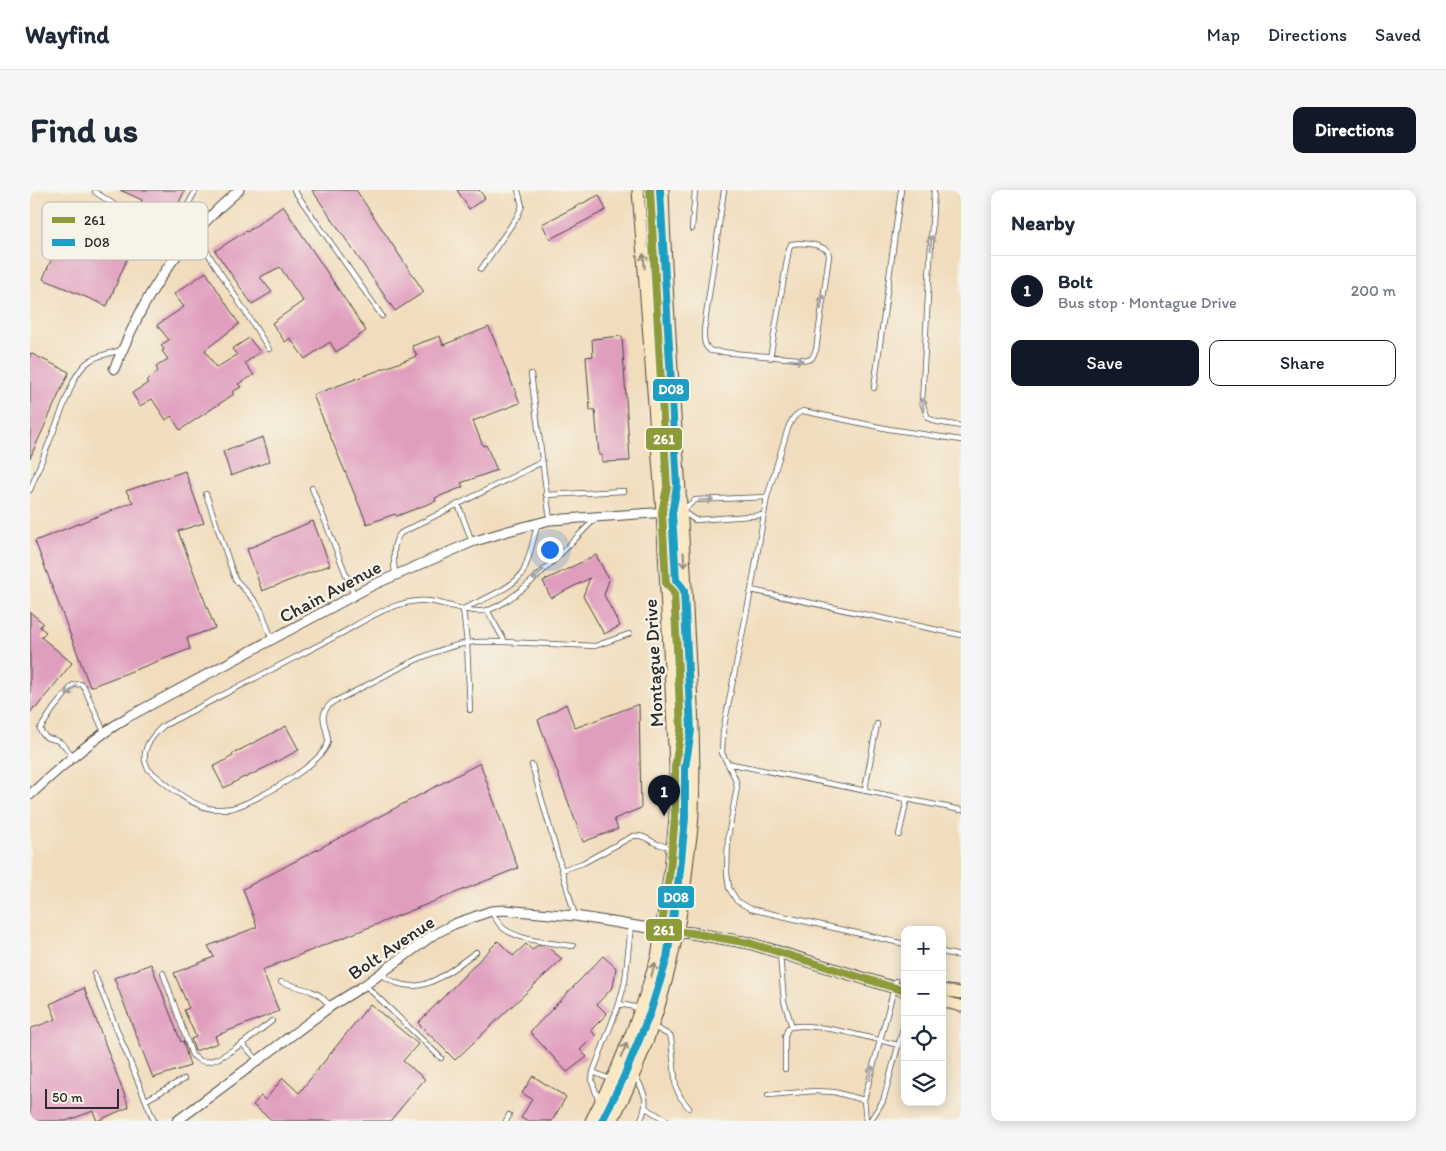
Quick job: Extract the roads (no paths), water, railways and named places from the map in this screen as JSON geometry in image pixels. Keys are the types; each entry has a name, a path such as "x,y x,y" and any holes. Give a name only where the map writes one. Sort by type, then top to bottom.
{"main road":[{"name":"Montague Drive","path":"591,1121 612,1079 641,1009 657,957 672,848 674,817 675,767 662,512 638,190"},
{"name":"Montague Drive","path":"612,1121 634,1074 653,1026 667,979 678,932 687,875 694,810 693,733 682,511 665,260 663,190"},
{"path":"661,930 749,943 900,986"},
{"path":"946,991 961,993"},
{"path":"946,1002 961,1006"}],"street":[{"path":"208,220 239,190"},
{"path":"114,369 142,308 173,260"},
{"name":"Chain Avenue","path":"30,795 72,756 128,717 354,595 395,575 472,542 550,520 682,511"},
{"name":"Bolt Avenue","path":"177,1121 331,1006 365,985 433,935 454,924 491,911 521,910 574,916 661,930"}],"lane":[{"path":"189,202 196,190"},
{"path":"294,190 382,316"},
{"path":"481,269 517,217 522,206 518,190"},
{"path":"650,190 667,487 662,512"},
{"path":"692,229 695,190"},
{"path":"724,190 704,330 705,343 711,351 770,358 809,360 814,355 828,251 823,247 796,243 791,244 788,249 770,358"},
{"path":"874,388 901,190"},
{"path":"934,190 922,402 928,418 937,422 961,426"},
{"path":"95,192 110,202"},
{"path":"208,253 269,349"},
{"path":"30,490 80,369 86,362 94,358 123,350"},
{"path":"531,374 550,520"},
{"path":"901,943 751,909 736,901 728,888 727,873 728,837 737,787 722,753 723,731 767,497 788,428 797,413 803,411 889,429 961,440"},
{"path":"395,575 396,538 402,533 542,462"},
{"path":"312,488 354,595"},
{"path":"546,495 624,491"},
{"path":"206,494 235,579 256,602 262,612 272,640"},
{"path":"764,515 696,520 682,511 694,500 767,497"},
{"path":"458,504 472,542"},
{"path":"598,516 526,585 506,600 487,610 463,609 427,601 413,602 392,607 369,617 344,632 163,726 152,737 145,753 144,763 149,770 194,804 213,809 232,808 284,783 318,758 325,750 328,742 323,722 323,714 328,705 418,660 467,643 505,642 595,646 629,634"},
{"path":"463,609 503,589 520,576 538,523"},
{"path":"751,590 961,635"},
{"path":"463,609 467,643 470,710"},
{"path":"487,610 505,642"},
{"path":"72,756 62,743 48,738 40,729 73,685 81,684 84,686 104,732"},
{"path":"865,789 877,724"},
{"path":"727,763 865,789 961,810"},
{"path":"532,765 574,916"},
{"path":"899,834 907,799"},
{"path":"562,870 583,863 633,836 645,837 655,843 672,848"},
{"path":"491,911 502,927 513,934 535,940 573,946"},
{"path":"600,1104 592,1081 593,1072 611,1028 625,981 631,926"},
{"path":"381,973 391,981 410,986 423,986 438,979 476,952"},
{"path":"780,953 784,1002 792,1027"},
{"path":"946,953 961,956"},
{"path":"94,972 154,1121"},
{"path":"163,973 192,1054 200,1061 207,1062 242,1044 272,1021"},
{"path":"281,982 311,991 319,995 331,1006"},
{"path":"365,985 441,1058"},
{"path":"866,1121 864,1100 880,1041 900,986"},
{"path":"619,1004 641,1009"},
{"path":"653,1026 671,1037 676,1088 689,1108"},
{"path":"785,1070 784,1036 788,1028 792,1027 822,1028 898,1045"},
{"path":"870,1121 883,1101 901,1035"},
{"path":"242,1044 258,1060"},
{"path":"593,1072 612,1079"},
{"path":"634,1074 646,1098 646,1108 640,1121"},
{"path":"146,1100 184,1079"},
{"path":"768,1095 815,1091 834,1092 864,1100"},
{"path":"646,1108 667,1121"},
{"path":"506,1121 509,1115"}],"place":[{"name":"Bolt","path":"664,816"}]}
